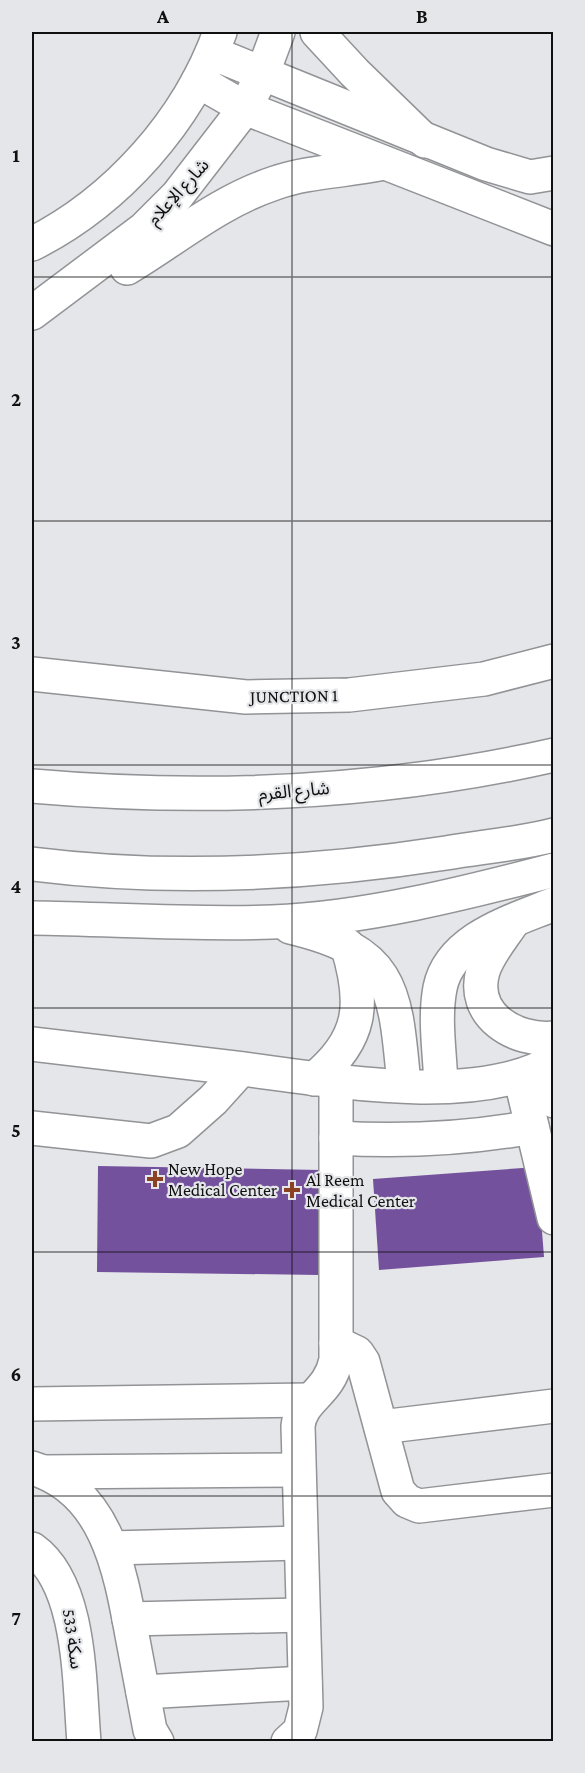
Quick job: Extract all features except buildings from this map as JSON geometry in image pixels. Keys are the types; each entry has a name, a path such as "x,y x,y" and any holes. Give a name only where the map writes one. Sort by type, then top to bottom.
{"main road":[{"name":"شارع الإعلام","path":"32,313 144,229 177,196 245,108 262,75 278,32"},
{"path":"317,32 355,73 425,141"},
{"path":"210,55 425,141 546,178"},
{"path":"210,55 245,108 554,229"},
{"path":"32,244 78,215 138,164 170,126 210,55"},
{"path":"79,278 105,277 120,272 187,226 231,201 276,182 384,163"},
{"name":"JUNCTION 1","path":"32,674 246,697 349,696 484,679 554,661"},
{"name":"شارع القرم","path":"32,786 88,791 251,795 372,785 506,766 554,755"},
{"path":"32,864 85,871 274,872 398,860 554,835"},
{"path":"32,918 272,922 322,918 458,894 554,870"},
{"path":"441,1085 438,1004 448,966 477,939 512,921 554,904"},
{"path":"512,921 484,970 481,984 483,1002 489,1011 512,1032 523,1037 554,1038"},
{"path":"272,922 347,945 372,964 389,988 396,1008 404,1085"},
{"path":"288,1742 300,1731 305,1719 298,1419 310,1400 320,1393 334,1372 336,1138 325,1079 333,1063 348,1044 357,1022 358,996 355,970 347,945"},
{"path":"32,1044 325,1079 404,1085 489,1082 536,1070"},
{"path":"32,1128 150,1142 178,1131 213,1100 241,1069"},
{"path":"536,1070 554,1101"},
{"path":"536,1070 532,1127 554,1218"},
{"path":"336,1138 400,1141 450,1139 532,1127"},
{"path":"336,1343 357,1353 363,1362 398,1491 407,1501 419,1506 554,1490"},
{"path":"32,1404 310,1400"},
{"path":"381,1427 554,1406"},
{"path":"38,1470 298,1470"},
{"path":"38,1470 63,1482 83,1499 96,1517 111,1548 129,1619 150,1730 157,1742"},
{"path":"111,1548 300,1543"},
{"name":"سكة 533","path":"32,1549 56,1573 67,1596 84,1742"},
{"path":"129,1619 303,1615"},
{"path":"143,1692 305,1683"}],"place":[{"name":"New Hope Medical Center","path":"155,1179"},
{"name":"Al Reem Medical Center","path":"292,1190"}]}
